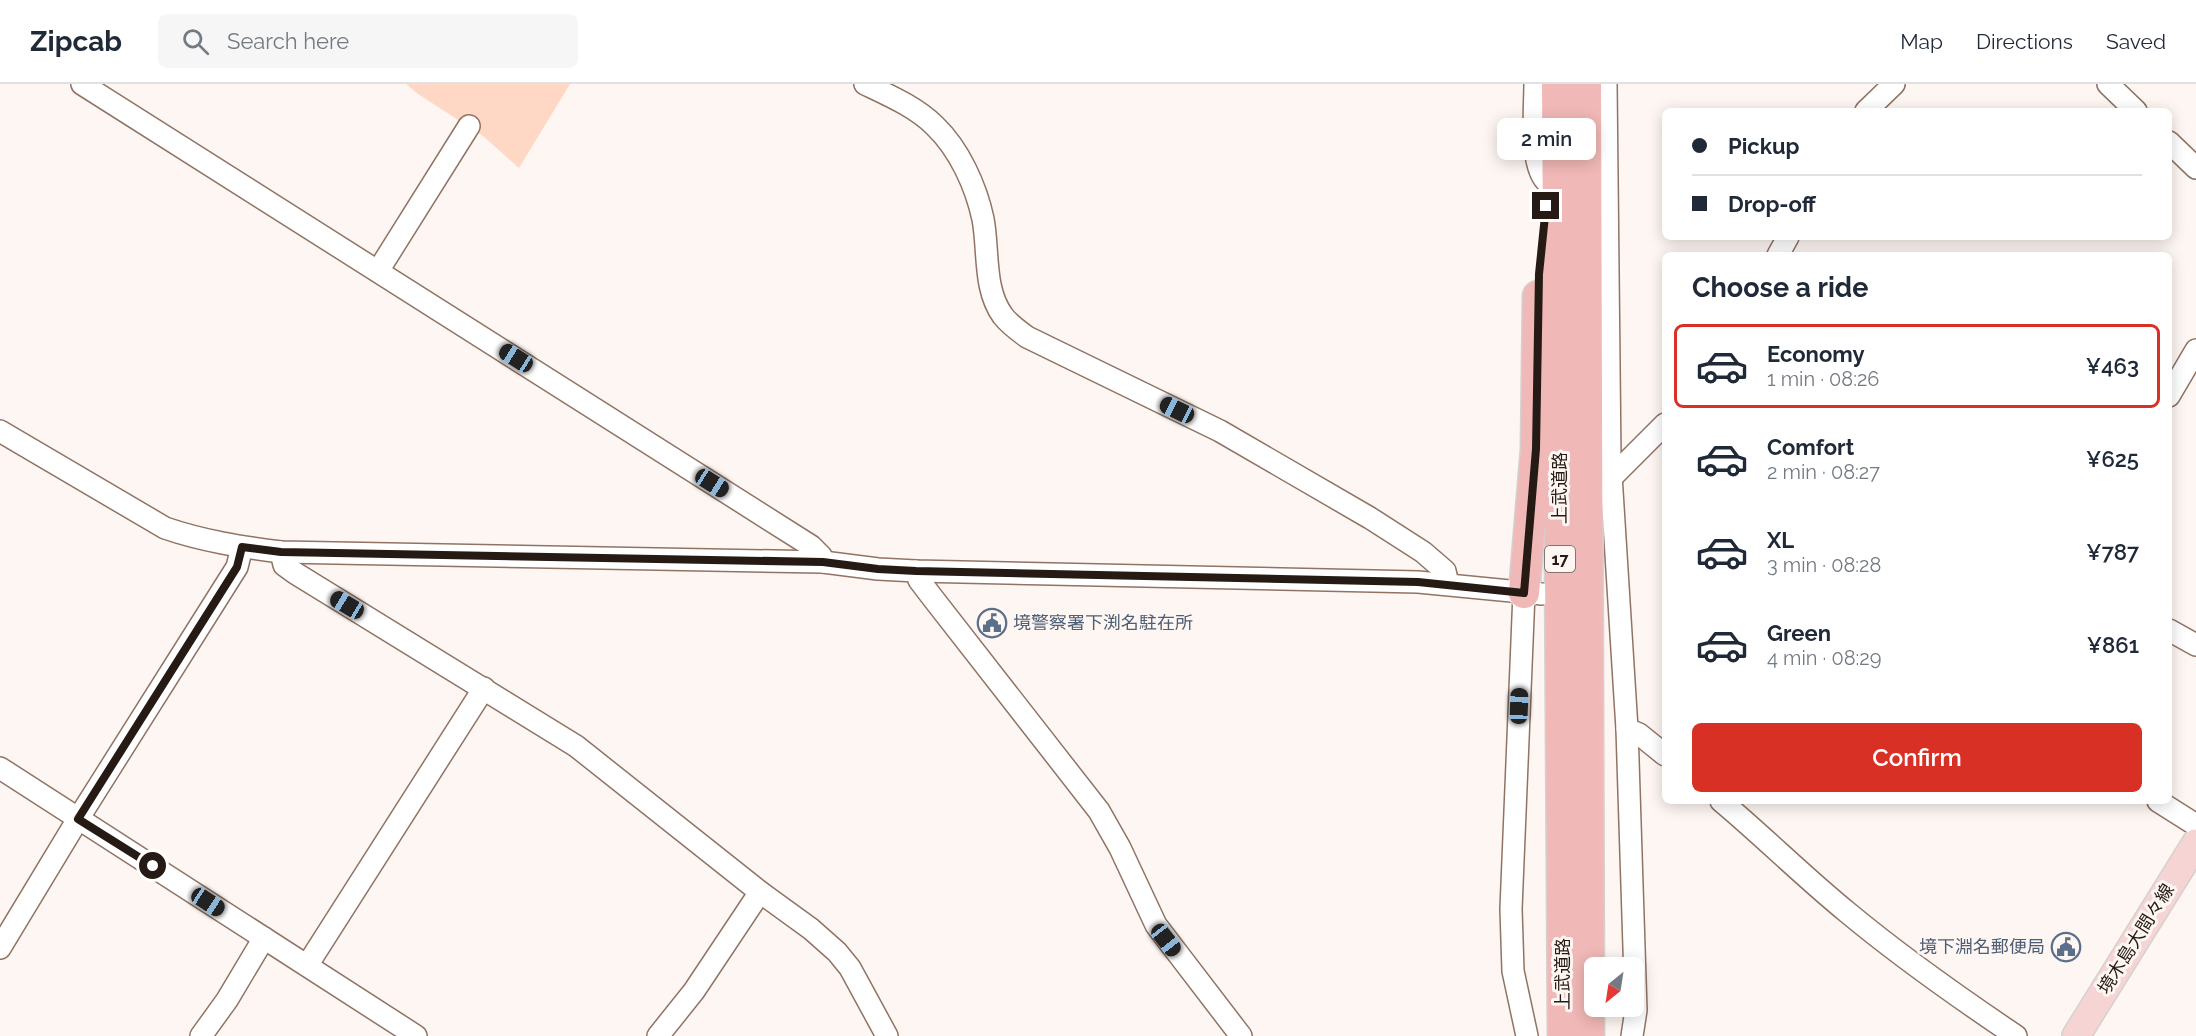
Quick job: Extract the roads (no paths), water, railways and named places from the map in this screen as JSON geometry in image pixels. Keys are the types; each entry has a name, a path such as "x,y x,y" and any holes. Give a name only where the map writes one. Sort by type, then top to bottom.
{"highway":[{"name":"上武道路","path":"1557,84 1576,1035"},
{"name":"上武道路","path":"1576,1035 1586,84"},
{"path":"1533,593 1539,274 1548,183 1557,130"}],"main road":[{"name":"境木島大間々線","path":"2076,1036 2196,843"}],"street":[{"path":"82,84 811,546 821,556 823,562"},
{"path":"865,84 918,112 936,126 950,144 975,191 983,220 990,279 996,303 1002,315 1011,325 1027,338 1220,431 1370,518 1423,552 1445,571 1448,584"},
{"path":"1535,84 1537,161 1542,178 1548,183"},
{"path":"1606,84 1607,362 1612,477 1609,596 1627,729 1636,1010 1632,1036"},
{"path":"1869,108 1894,84"},
{"path":"2108,84 2133,108"},
{"path":"378,271 469,126"},
{"path":"2172,145 2196,168"},
{"path":"2172,391 2196,350"},
{"path":"1612,477 1662,427"},
{"path":"0,431 165,528 192,537 281,552 823,562 916,571 1448,584 1533,593 1511,909 1513,971 1527,1036"},
{"path":"0,948 78,819 237,567 242,547"},
{"path":"281,552 284,565 295,573 576,746 760,892 811,929 837,952 850,968 887,1036"},
{"path":"916,571 919,580 1098,811 1120,848 1156,924 1241,1036"},
{"path":"2172,632 2196,645"},
{"path":"308,964 484,688"},
{"path":"1627,729 1639,734 1662,753"},
{"path":"0,768 308,964 416,1036"},
{"path":"1727,804 1845,911 1951,992 2016,1036"},
{"path":"2163,804 2196,825"},
{"path":"658,1036 694,991 760,892"},
{"path":"201,1036 227,1000 264,938"}],"place":[{"name":"境警察署下渕名駐在所","path":"992,623"},
{"name":"境下淵名郵便局","path":"2066,947"}]}
